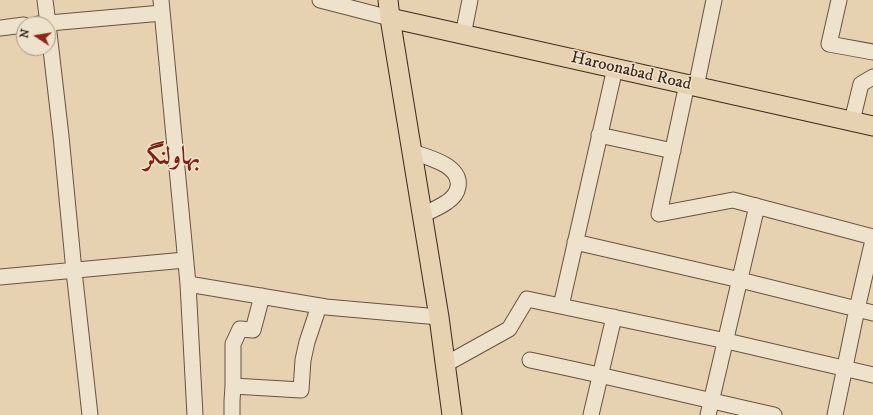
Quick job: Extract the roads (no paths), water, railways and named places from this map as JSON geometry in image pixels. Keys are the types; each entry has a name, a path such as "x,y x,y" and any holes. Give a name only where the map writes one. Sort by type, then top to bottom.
{"main road":[{"name":"Haroonabad Road","path":"389,9 463,35 873,126"},
{"path":"389,9 439,318 452,415"}],"street":[{"path":"45,0 46,16"},
{"path":"320,0 389,9"},
{"path":"463,35 470,0"},
{"path":"714,0 673,151 659,214 733,200 873,239 835,415"},
{"path":"839,0 829,44 873,52"},
{"path":"56,22 162,6 188,284 195,415"},
{"path":"0,28 16,26"},
{"path":"50,56 61,136 90,415"},
{"path":"561,306 615,68"},
{"path":"852,121 861,84 873,77"},
{"path":"600,135 673,151"},
{"path":"412,152 433,159 451,168 457,175 458,184 456,193 448,202 422,215"},
{"path":"710,408 724,341 740,280 756,206"},
{"path":"575,242 740,280 873,313"},
{"path":"0,277 185,260"},
{"path":"188,284 319,306 439,318"},
{"path":"232,415 233,344 240,329 253,330 262,296"},
{"path":"446,364 509,329 527,299 724,341 873,375"},
{"path":"233,386 301,390 303,360 307,342 319,306"},
{"path":"592,415 614,317"},
{"path":"530,360 601,375 710,408 774,415"}],"district":[{"name":"بہاولنگر","path":"172,159"}]}
